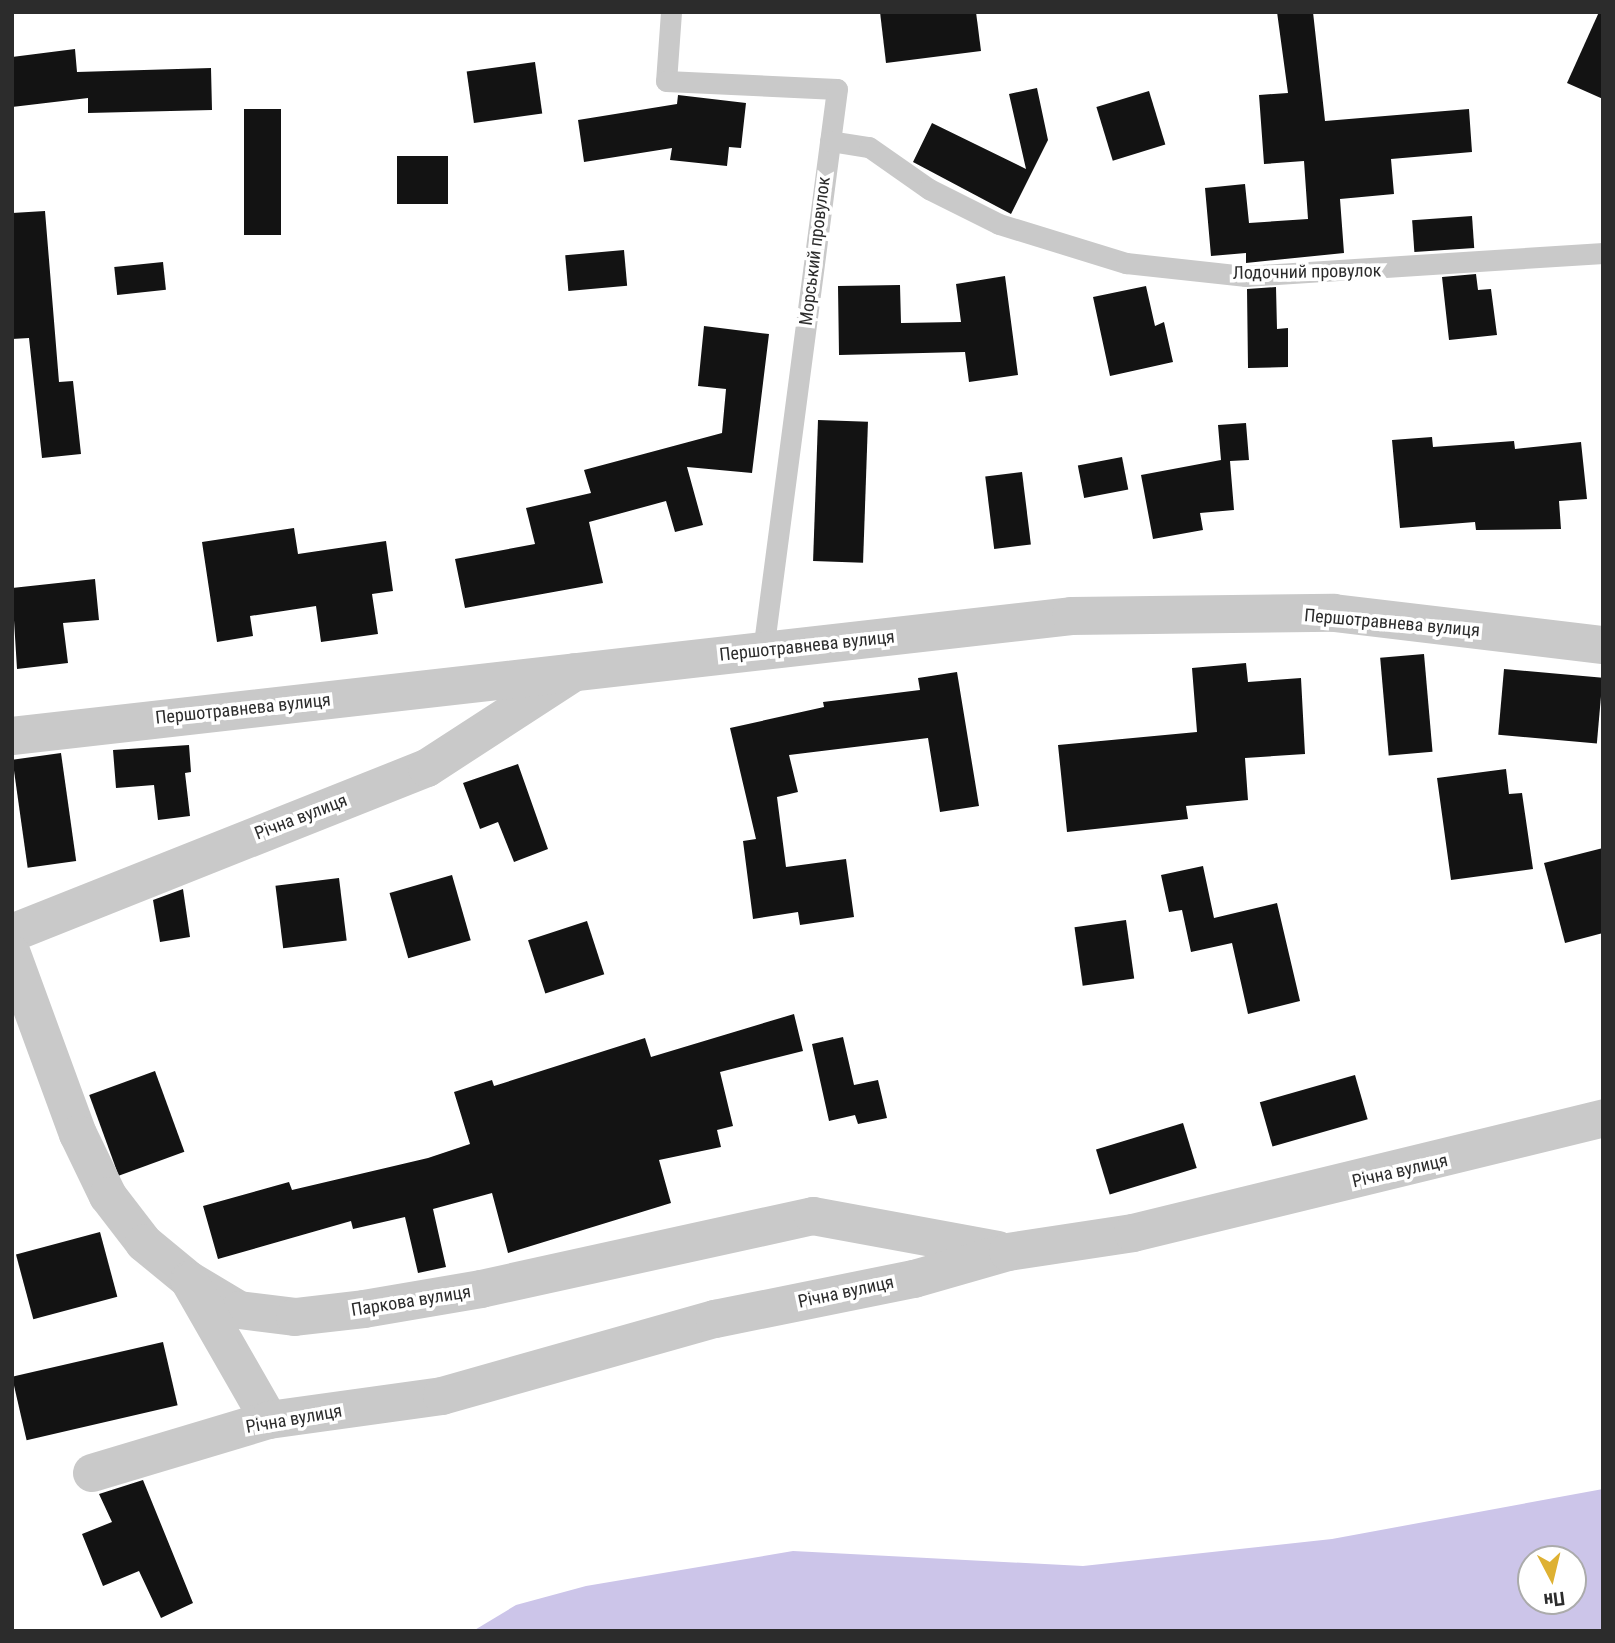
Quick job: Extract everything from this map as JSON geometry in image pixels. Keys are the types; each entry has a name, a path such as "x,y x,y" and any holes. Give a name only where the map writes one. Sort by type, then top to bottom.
{"street":[{"name":"Першотравнева вулиця","path":"12,736 1071,615 1306,614 1603,645"},
{"name":"Річна вулиця","path":"12,933 427,768 575,672"},
{"name":"Паркова вулиця","path":"12,954 78,1134 108,1196 144,1242 189,1280 239,1310 295,1317 481,1289 813,1216 1008,1252"},
{"name":"Річна вулиця","path":"92,1473 269,1420 442,1396 715,1320 914,1279 1008,1252 1133,1233 1603,1118"},
{"path":"189,1280 269,1420"}],"lane":[{"name":"Морський провулок","path":"671,12 666,81 837,89 763,651"},
{"name":"Лодочний провулок","path":"830,141 869,146 929,189 999,224 1126,263 1246,276 1603,253"}],"shaded area":[{"path":"1603,1489 1603,1631 473,1631 516,1605 586,1586 793,1551 1083,1566 1332,1539"}],"building":[{"path":"880,12 976,12 981,51 886,63"},
{"path":"1277,12 1313,12 1325,121 1469,109 1472,152 1391,159 1394,194 1340,199 1344,253 1246,263 1246,253 1211,256 1205,188 1245,184 1249,223 1308,219 1304,161 1264,164 1259,95 1288,93"},
{"path":"1599,12 1603,12 1603,99 1567,83"},
{"path":"75,49 77,72 211,68 212,110 88,113 88,98 12,107 12,57"},
{"path":"535,62 542,113 474,123 467,72"},
{"path":"1037,88 1048,140 1011,214 913,162 932,123 1026,169 1009,94"},
{"path":"1149,91 1165,145 1113,161 1096,107"},
{"path":"678,95 746,103 741,148 729,147 727,166 670,160 672,148 584,162 578,120 677,104"},
{"path":"244,109 281,109 281,235 244,235"},
{"path":"397,156 448,156 448,204 397,204"},
{"path":"45,211 59,382 73,381 81,454 42,458 29,338 12,339 12,213"},
{"path":"1472,216 1474,248 1414,252 1412,220"},
{"path":"624,250 627,286 568,291 565,255"},
{"path":"163,262 166,290 117,295 114,267"},
{"path":"1476,274 1478,290 1491,289 1497,335 1449,340 1442,277"},
{"path":"1005,276 1018,375 969,382 965,352 839,355 838,286 900,285 901,323 961,322 956,284"},
{"path":"1146,286 1155,326 1164,322 1173,362 1110,376 1093,297"},
{"path":"1276,287 1277,329 1288,328 1288,367 1248,368 1247,289"},
{"path":"704,326 769,334 752,473 687,467 703,525 675,532 666,501 589,522 603,583 465,608 455,559 535,544 526,508 591,493 584,470 722,433 726,389 698,386"},
{"path":"818,420 868,422 863,563 813,561"},
{"path":"1246,423 1249,460 1230,461 1234,510 1200,513 1203,530 1153,539 1141,475 1221,460 1218,425"},
{"path":"1432,437 1433,447 1514,441 1515,449 1581,442 1587,499 1559,501 1561,529 1476,530 1475,522 1400,528 1392,440"},
{"path":"1122,457 1128,489 1084,498 1078,466"},
{"path":"1022,472 1031,544 994,549 985,477"},
{"path":"294,528 298,554 386,541 393,591 372,594 378,634 321,642 316,606 250,616 253,636 217,642 202,542"},
{"path":"95,579 99,620 63,623 68,663 17,669 12,588"},
{"path":"1424,654 1433,752 1389,755 1380,658"},
{"path":"1246,663 1248,682 1301,678 1305,754 1245,758 1248,800 1186,806 1188,819 1067,832 1058,745 1197,732 1192,668"},
{"path":"1504,669 1603,678 1597,743 1498,735"},
{"path":"957,672 979,806 940,812 928,738 789,755 798,792 777,797 786,867 846,859 854,917 800,925 798,912 753,919 743,841 756,839 730,728 824,707 823,702 920,690 918,678"},
{"path":"189,745 191,772 185,773 190,816 158,820 154,785 116,788 113,750"},
{"path":"61,753 76,861 28,868 12,760"},
{"path":"518,764 548,849 514,862 498,822 480,829 463,783"},
{"path":"1506,769 1509,794 1522,793 1533,869 1451,880 1437,778"},
{"path":"1603,848 1603,933 1565,943 1544,863"},
{"path":"1203,866 1214,918 1277,903 1300,1001 1248,1014 1232,943 1191,952 1182,910 1169,912 1161,875"},
{"path":"452,875 471,940 408,958 390,893"},
{"path":"339,878 347,941 283,948 275,886"},
{"path":"183,889 190,937 160,942 153,900"},
{"path":"1126,920 1134,978 1083,986 1075,927"},
{"path":"587,921 604,974 545,993 528,940"},
{"path":"794,1014 803,1051 720,1072 733,1126 717,1130 721,1147 659,1160 671,1203 508,1253 492,1193 433,1209 446,1267 418,1273 405,1217 353,1229 351,1221 218,1259 203,1206 289,1182 292,1190 428,1158 470,1144 454,1092 492,1080 494,1086 645,1038 651,1057"},
{"path":"843,1037 854,1085 878,1080 887,1118 858,1124 855,1115 829,1121 812,1044"},
{"path":"155,1071 184,1152 119,1176 89,1095"},
{"path":"1355,1075 1368,1119 1273,1147 1260,1102"},
{"path":"1183,1123 1197,1168 1110,1195 1096,1150"},
{"path":"100,1232 117,1297 33,1319 16,1255"},
{"path":"163,1342 178,1405 27,1440 12,1377"},
{"path":"143,1480 193,1603 161,1618 139,1571 103,1586 82,1534 112,1522 99,1494"}]}
